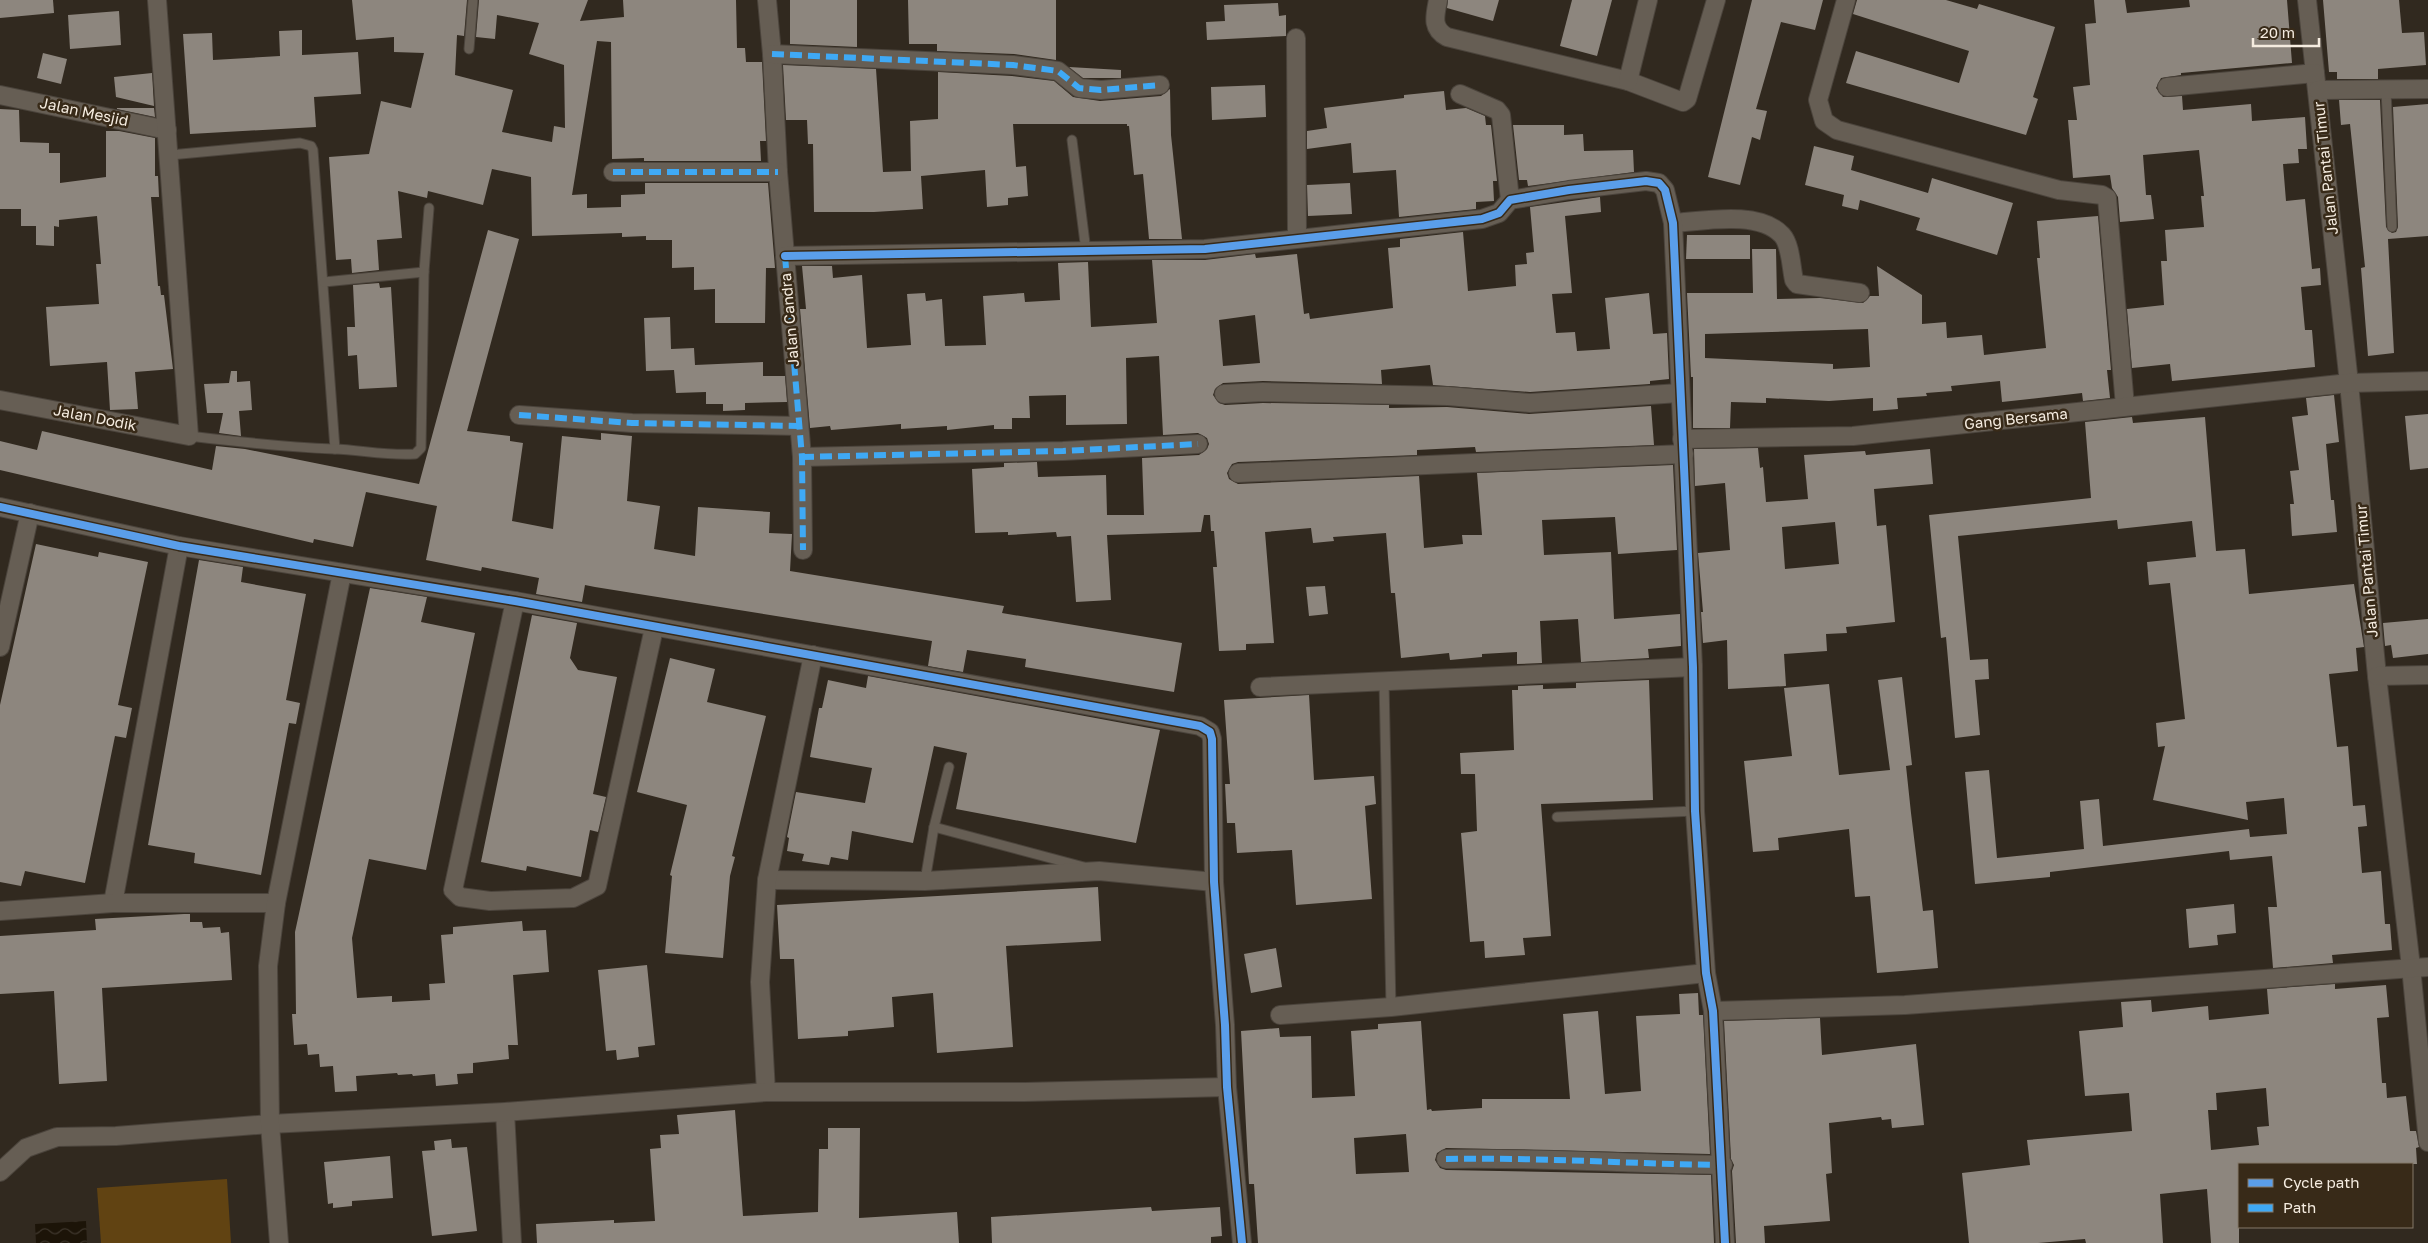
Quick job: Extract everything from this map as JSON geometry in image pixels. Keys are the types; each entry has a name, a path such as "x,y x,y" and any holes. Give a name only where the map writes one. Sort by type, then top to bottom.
{"street":[{"path":"157,0 170,155 189,436"},
{"name":"Jalan Candra","path":"767,0 772,54 778,172 802,457 803,550"},
{"path":"1438,0 1434,21 1436,28 1447,37 1628,80 1683,102 1686,101 1716,0"},
{"path":"1628,80 1648,0"},
{"path":"1846,0 1818,100 1824,121 1830,126 1837,130 2059,190 2102,195 2107,198 2125,406"},
{"name":"Jalan Pantai Timur","path":"2307,0 2349,384 2377,676 2419,967 2428,1142"},
{"path":"1296,38 1297,238"},
{"path":"772,54 1013,66 1058,71 1079,88 1101,90 1160,85"},
{"path":"2167,87 2316,81 2386,90 2428,89"},
{"path":"1460,94 1497,110 1501,115 1510,200"},
{"name":"Jalan Mesjid","path":"0,95 168,130"},
{"path":"613,172 778,172"},
{"path":"785,256 1205,249 1482,219 1499,213 1510,200 1646,180 1659,183 1665,190 1673,223 1679,393 1693,667 1695,811 1706,973 1713,1011 1726,1243"},
{"path":"1673,223 1743,218 1760,223 1783,236 1787,243 1794,280 1797,284 1860,293"},
{"name":"Gang Bersama","path":"1238,473 1853,436 2349,384 2428,381"},
{"path":"1224,394 1262,392 1448,396 1530,403 1679,393"},
{"name":"Jalan Dodik","path":"0,400 189,436"},
{"path":"519,415 632,423 799,426"},
{"path":"802,457 1062,451 1198,444"},
{"path":"0,507 179,546 514,601 1200,726 1210,732 1212,739 1214,882 1225,1025 1227,1087 1242,1243"},
{"path":"0,647 30,514"},
{"path":"113,904 179,546"},
{"path":"279,1243 270,1124 268,966 276,903 342,573"},
{"path":"514,601 453,890 460,897 490,901 573,898 597,886 654,628"},
{"path":"766,1092 760,982 766,880 813,655"},
{"path":"1260,687 1693,667"},
{"path":"2377,676 2428,675"},
{"path":"766,880 925,881 1099,871 1214,882"},
{"path":"0,911 113,904 276,903"},
{"path":"1713,1011 1905,1005 2419,967"},
{"path":"1280,1015 1391,1007 1706,973"},
{"path":"0,1172 26,1148 57,1137 116,1136 270,1124 505,1112 766,1092 1015,1092 1227,1087"},
{"path":"505,1112 512,1243"},
{"path":"1446,1159 1511,1158 1625,1164 1723,1164"}],"lane":[{"path":"469,49 473,0"},
{"path":"2386,90 2392,227"},
{"path":"1072,140 1086,251"},
{"path":"170,155 300,143 311,146 315,154 335,449"},
{"path":"189,436 302,449 335,449 402,455 415,454 421,448 424,272 429,208"},
{"path":"324,282 424,272"},
{"path":"1384,681 1391,1007"},
{"path":"925,881 934,827 949,767"},
{"path":"1557,817 1695,811"},
{"path":"934,827 1099,871"}],"shaded area":[{"path":"227,1179 231,1243 101,1243 97,1188"}],"water":[{"path":"86,1221 87,1243 36,1243 35,1224"}],"building":[{"path":"0,0 53,0 54,13 0,18"},
{"path":"352,0 467,0 464,36 457,35 455,75 513,90 502,132 552,142 554,126 565,128 564,65 529,54 539,23 497,15 495,39 476,37 479,0 588,0 580,21 624,17 623,0 736,0 737,48 745,48 746,62 762,62 766,141 760,141 761,161 644,161 644,158 612,159 611,42 597,41 572,195 587,194 587,208 621,207 621,195 645,194 645,183 768,183 775,268 766,268 765,323 715,323 715,289 694,290 694,267 672,268 672,240 646,240 646,236 622,237 622,233 532,236 531,177 492,169 483,205 428,191 427,198 398,191 402,238 377,240 379,270 352,273 351,259 336,260 329,157 369,154 381,101 411,108 424,53 394,52 394,37 356,40"},
{"path":"790,0 857,0 857,47 790,44"},
{"path":"908,0 1056,0 1056,60 1014,54 937,51 937,44 909,44"},
{"path":"1448,0 1499,0 1493,21 1447,8"},
{"path":"1572,0 1612,0 1597,56 1560,46"},
{"path":"1752,0 1823,0 1815,30 1781,22 1756,109 1767,111 1760,140 1752,137 1740,185 1708,177"},
{"path":"1857,0 1946,0 1977,9 1979,4 2055,27 2033,97 2038,99 2026,135 1846,83 1856,51 1959,83 1969,51 1853,14"},
{"path":"2094,0 2125,0 2127,13 2190,7 2189,0 2287,0 2292,63 2181,73 2181,75 2161,78 2156,88 2163,97 2182,96 2183,110 2251,104 2252,121 2305,117 2307,149 2298,149 2299,163 2283,164 2286,201 2305,199 2312,269 2320,268 2321,285 2301,287 2305,330 2312,330 2315,367 2172,381 2170,364 2132,368 2127,309 2164,305 2161,261 2167,261 2165,230 2204,227 2201,196 2204,196 2199,150 2143,155 2146,195 2151,195 2154,219 2120,222 2118,197 2112,188 2110,175 2073,178 2068,120 2077,120 2073,87 2090,85 2085,24 2096,23"},
{"path":"2323,0 2399,0 2402,33 2424,32 2426,65 2378,69 2378,79 2337,79 2337,72 2329,72"},
{"path":"1278,3 1279,16 1286,15 1286,36 1207,40 1206,22 1225,21 1224,5"},
{"path":"119,11 121,45 70,49 68,15"},
{"path":"302,30 302,55 358,52 361,94 314,97 316,127 190,134 183,34 212,33 213,60 280,56 279,31"},
{"path":"43,53 67,59 61,84 37,78"},
{"path":"783,65 876,69 883,172 911,171 910,121 938,119 938,72 1012,76 1054,81 1073,97 1100,101 1161,96 1170,89 1171,135 1182,239 1149,239 1143,174 1134,175 1129,126 1127,124 1013,124 1016,167 1026,166 1028,196 1008,198 1008,205 987,207 985,170 921,176 923,209 874,212 814,212 813,144 808,144 807,120 786,120"},
{"path":"1069,67 1121,70 1121,78 1083,78"},
{"path":"152,73 154,106 116,97 114,77"},
{"path":"1265,85 1266,117 1212,120 1211,87"},
{"path":"1444,91 1446,110 1466,108 1485,116 1486,125 1491,125 1497,181 1493,181 1494,201 1476,202 1476,209 1399,217 1396,170 1353,173 1351,143 1307,149 1307,131 1327,128 1324,108 1404,98 1404,95"},
{"path":"2339,100 2380,100 2386,227 2392,233 2396,232 2398,227 2393,107 2428,104 2428,236 2388,239 2394,353 2368,356 2361,268 2365,267 2350,124 2341,125"},
{"path":"154,108 155,117 117,109"},
{"path":"0,109 19,110 20,142 49,143 49,153 60,153 60,183 106,177 106,131 119,131 155,138 155,176 158,176 159,197 151,197 158,286 160,286 161,295 164,295 173,369 135,372 138,409 110,410 107,362 50,366 46,307 99,304 96,264 101,264 97,216 59,220 59,227 54,226 54,246 36,245 36,226 21,226 21,209 0,209"},
{"path":"1513,125 1564,125 1564,135 1583,134 1584,151 1633,150 1634,172 1528,186 1527,180 1519,180"},
{"path":"1814,146 1854,156 1851,170 1928,193 1932,178 2013,203 1997,255 1916,230 1920,218 1860,200 1858,210 1842,206 1844,195 1805,185"},
{"path":"1350,183 1352,214 1308,216 1307,185"},
{"path":"1600,197 1601,212 1565,216 1572,293 1552,294 1556,333 1575,332 1577,351 1610,349 1605,298 1649,293 1653,334 1667,333 1669,379 1650,381 1650,384 1530,392 1433,385 1430,365 1381,370 1382,384 1263,381 1223,383 1215,389 1213,395 1219,403 1225,405 1263,403 1389,405 1389,408 1447,407 1529,414 1651,406 1654,445 1476,452 1475,447 1417,450 1417,455 1238,462 1232,464 1227,473 1229,479 1238,484 1419,476 1424,548 1463,544 1462,535 1482,535 1477,473 1673,465 1677,550 1618,554 1615,517 1542,520 1544,555 1611,552 1614,619 1680,614 1681,646 1648,649 1649,658 1581,662 1578,619 1540,621 1542,663 1517,664 1517,652 1482,654 1482,657 1450,660 1449,653 1401,658 1395,593 1391,593 1386,533 1333,537 1334,541 1313,543 1311,528 1265,532 1274,643 1246,644 1246,650 1219,651 1213,567 1217,567 1214,531 1211,531 1210,515 1204,515 1201,532 1107,535 1111,600 1076,602 1071,536 1057,537 1056,532 1008,535 1008,532 975,533 972,469 1004,467 1004,463 1037,462 1038,477 1106,475 1107,515 1144,515 1142,458 1199,455 1207,449 1209,444 1207,438 1198,433 1163,435 1159,356 1126,358 1127,424 1066,425 1066,395 1029,396 1030,418 1012,418 1012,429 994,429 994,425 947,430 947,426 901,429 901,424 831,430 830,426 810,428 800,309 806,309 802,266 832,266 833,278 862,275 867,348 911,345 907,294 925,293 926,301 942,299 945,346 986,345 983,296 1024,293 1025,302 1060,300 1058,263 1088,262 1091,327 1157,323 1152,260 1205,260 1255,254 1256,258 1297,254 1304,314 1309,313 1310,319 1393,308 1388,248 1400,247 1400,239 1463,232 1468,291 1516,286 1515,265 1527,264 1526,253 1534,252 1530,207","holes":["1255,315 1260,363 1223,366 1219,320"]},
{"path":"2098,216 2111,370 2107,370 2110,398 2083,401 2082,393 2002,402 2000,381 1951,386 1952,391 1926,393 1927,396 1897,398 1898,409 1873,411 1873,398 1829,401 1766,398 1766,403 1731,402 1730,428 1693,428 1693,377 1691,377 1687,293 1753,293 1752,249 1776,249 1777,299 1820,298 1863,303 1870,296 1879,296 1877,266 1922,295 1922,324 1946,322 1947,338 1982,335 1984,355 2046,348 2037,258 2040,258 2037,221","holes":["1868,329 1870,367 1833,369 1833,364 1705,358 1705,334"]},
{"path":"488,230 519,239 467,431 510,436 510,441 523,443 512,521 553,529 562,436 601,440 601,433 632,436 627,501 660,506 654,549 695,556 698,507 770,512 769,533 792,534 790,571 1004,606 1002,613 1182,643 1174,692 1025,667 1026,659 967,650 963,672 928,666 932,641 585,585 582,602 536,594 539,578 482,567 481,571 426,560 437,506 366,492 353,547 314,539 313,543 0,470 0,441 37,450 42,431 212,470 216,446 245,449 419,484"},
{"path":"1687,235 1750,235 1750,259 1686,259"},
{"path":"379,283 380,288 391,287 397,387 359,389 357,355 348,356 347,327 355,327 353,285"},
{"path":"670,317 671,349 694,348 695,365 763,362 763,376 785,376 787,402 745,403 745,410 723,411 723,404 706,404 706,392 676,393 674,370 646,371 644,318"},
{"path":"231,371 237,371 237,382 250,381 252,410 239,411 241,436 219,433 223,413 207,413 204,384 229,383"},
{"path":"2334,395 2339,442 2326,444 2331,500 2334,500 2337,532 2292,536 2290,504 2294,504 2290,471 2299,470 2292,417 2308,415 2306,398"},
{"path":"2428,414 2428,468 2410,470 2405,416"},
{"path":"2132,417 2133,423 2205,417 2216,551 2245,549 2249,594 2354,584 2364,647 2356,648 2358,671 2329,674 2337,747 2348,746 2353,806 2365,805 2367,826 2358,827 2362,873 2381,871 2385,924 2390,924 2392,950 2332,955 2333,963 2273,968 2268,907 2277,907 2272,856 2230,860 2229,851 2050,872 2050,877 1975,884 1965,772 1989,770 1997,858 2084,849 2080,801 2099,799 2103,846 2249,829 2250,837 2287,834 2284,798 2246,802 2248,820 2153,800 2165,746 2158,747 2156,723 2185,719 2170,583 2149,585 2147,562 2196,557 2192,521 2118,529 2117,520 1958,536 1970,660 1988,659 1989,679 1975,680 1980,735 1955,738 1946,637 1941,638 1929,515 2091,498 2085,422"},
{"path":"1758,448 1760,468 1763,467 1766,502 1808,499 1804,455 1865,451 1866,455 1930,449 1933,484 1874,489 1877,526 1886,525 1895,622 1846,627 1847,633 1826,634 1827,651 1784,654 1786,686 1728,689 1727,640 1703,643 1701,612 1703,612 1698,553 1730,550 1725,483 1695,486 1694,449","holes":["1835,522 1839,564 1785,569 1782,527"]},
{"path":"36,544 98,557 99,552 148,562 118,705 132,708 126,738 115,736 85,883 25,871 21,886 0,882 0,705"},
{"path":"199,560 243,567 241,582 306,594 286,700 300,703 296,724 289,723 261,875 194,863 195,853 148,845"},
{"path":"1325,586 1328,614 1309,616 1306,587"},
{"path":"370,588 427,597 421,622 475,633 426,870 369,859 352,938 357,998 392,996 392,1002 430,1000 429,984 445,983 441,935 453,934 453,927 522,921 523,931 546,930 549,972 513,975 518,1045 508,1045 509,1059 473,1063 473,1073 457,1074 458,1084 436,1086 435,1074 413,1076 412,1074 398,1075 397,1073 356,1076 357,1091 335,1092 333,1066 320,1067 319,1054 308,1055 307,1044 294,1045 292,1014 296,1014 295,932"},
{"path":"532,615 577,623 570,658 578,670 617,677 593,794 606,797 598,832 590,830 581,877 527,866 526,871 481,862"},
{"path":"2428,619 2428,654 2393,658 2391,645 2385,646 2383,623"},
{"path":"670,658 715,669 707,702 766,716 732,856 735,857 730,876 723,958 665,953 672,876 670,875 687,805 637,792"},
{"path":"868,676 1160,730 1136,843 956,809 967,753 934,746 913,843 852,831 848,860 831,857 829,865 802,861 804,854 787,851 789,838 787,837 796,792 865,803 872,768 810,757 819,708 822,708 828,680 866,688"},
{"path":"1902,677 1912,765 1906,766 1923,911 1933,910 1938,968 1877,973 1870,896 1855,897 1849,829 1778,838 1779,850 1753,852 1744,761 1792,756 1784,688 1829,684 1839,775 1890,770 1878,680"},
{"path":"1649,680 1653,800 1541,804 1551,936 1523,938 1525,955 1485,958 1484,941 1470,942 1461,833 1477,831 1475,774 1461,774 1460,753 1514,750 1512,690 1518,690 1518,686 1543,685 1543,689 1576,688 1576,683"},
{"path":"1309,695 1314,780 1374,776 1376,804 1365,806 1372,899 1296,905 1292,850 1237,853 1235,823 1227,823 1225,784 1230,784 1224,700"},
{"path":"1098,887 1101,941 1006,946 1013,1047 937,1053 933,993 892,997 894,1027 848,1031 848,1036 798,1039 794,959 780,959 777,905"},
{"path":"2234,904 2236,933 2217,935 2218,945 2189,948 2186,909"},
{"path":"190,914 190,922 202,922 203,928 220,927 221,933 229,932 232,980 102,988 107,1081 59,1084 54,991 0,994 0,936 96,930 95,919"},
{"path":"1276,948 1282,987 1251,993 1244,954"},
{"path":"647,965 655,1045 638,1047 639,1057 617,1060 616,1050 606,1051 598,970"},
{"path":"2335,984 2335,989 2386,985 2389,1017 2377,1018 2382,1083 2386,1083 2387,1098 2406,1096 2410,1131 2416,1131 2419,1147 2416,1148 2417,1164 2238,1163 2239,1243 2211,1243 2207,1189 2160,1194 2163,1243 2086,1243 2085,1239 2038,1243 1969,1243 1962,1173 2030,1165 2027,1140 2132,1131 2129,1093 2085,1096 2079,1031 2123,1027 2121,1002 2151,1000 2152,1012 2208,1006 2209,1020 2269,1014 2267,989","holes":["2266,1088 2269,1126 2257,1127 2259,1145 2211,1150 2208,1110 2217,1110 2216,1093"]},
{"path":"1698,993 1699,1015 1703,1015 1710,1154 1446,1148 1437,1153 1435,1160 1440,1168 1446,1170 1711,1175 1714,1243 1258,1243 1254,1184 1249,1184 1241,1031 1279,1028 1280,1037 1311,1036 1312,1098 1355,1096 1351,1031 1378,1029 1378,1024 1421,1021 1427,1110 1482,1108 1482,1099 1570,1099 1563,1014 1598,1011 1605,1094 1641,1091 1636,1016 1680,1014 1679,994","holes":["1406,1134 1409,1172 1356,1174 1354,1138"]},
{"path":"1820,1018 1822,1055 1916,1044 1924,1125 1892,1128 1891,1119 1882,1120 1881,1117 1829,1123 1832,1173 1826,1174 1830,1221 1764,1226 1765,1243 1736,1243 1732,1171 1734,1165 1731,1159 1724,1021"},
{"path":"735,1110 743,1216 818,1212 819,1149 828,1149 828,1128 860,1128 859,1218 957,1212 959,1243 537,1243 536,1224 614,1220 614,1223 655,1221 650,1149 661,1148 660,1135 679,1134 677,1115"},
{"path":"451,1139 452,1148 467,1147 477,1231 432,1236 422,1151 435,1150 434,1141"},
{"path":"390,1156 393,1198 352,1201 352,1206 333,1208 333,1203 328,1204 324,1162"},
{"path":"1151,1207 1152,1211 1220,1207 1222,1236 1211,1237 1211,1243 992,1243 991,1217"}],"marked path":[{"path":"772,54 1013,65 1058,71 1079,88 1101,90 1160,85"},
{"path":"613,172 778,172"},
{"path":"785,256 802,457 803,550"},
{"path":"519,415 632,423 799,426"},
{"path":"802,457 1063,451 1198,444"},
{"path":"1446,1159 1723,1165"}],"cycle path":[{"path":"785,256 1205,249 1482,219 1499,213 1510,200 1569,190 1646,181 1659,183 1665,190 1673,223 1693,667 1695,811 1706,973 1713,1011 1725,1243"},
{"path":"0,507 179,546 515,601 1200,726 1210,732 1212,739 1214,882 1225,1025 1227,1087 1242,1243"}]}
